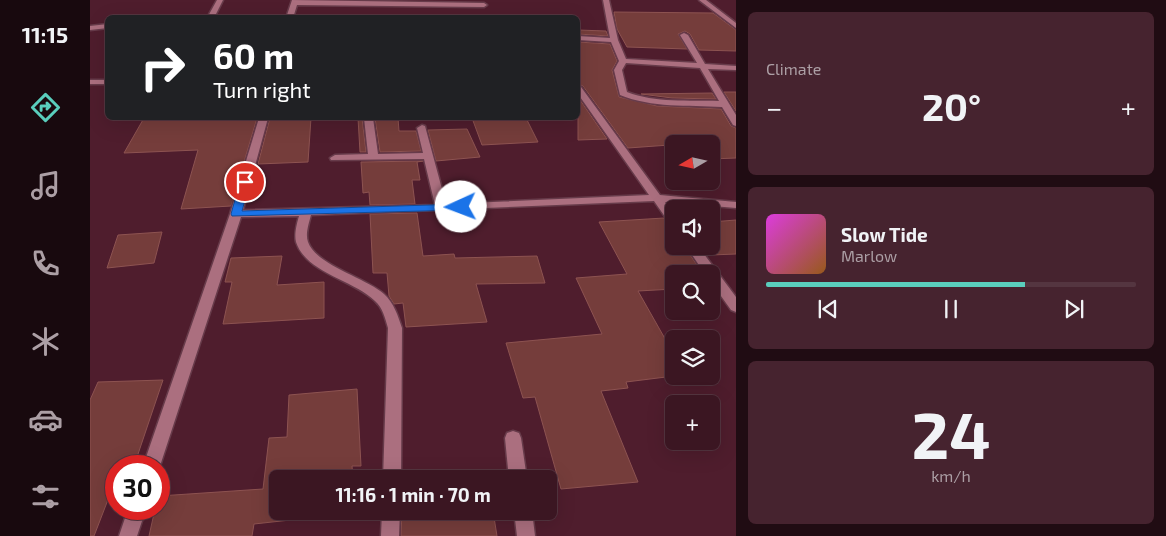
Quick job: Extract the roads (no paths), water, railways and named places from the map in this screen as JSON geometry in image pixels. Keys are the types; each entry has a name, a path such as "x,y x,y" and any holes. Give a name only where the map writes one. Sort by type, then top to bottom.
{"street":[{"path":"212,15 220,0"},
{"path":"606,0 614,40 623,61"},
{"path":"702,0 736,26"},
{"path":"290,15 294,2 484,5"},
{"path":"90,28 105,26"},
{"path":"684,35 723,104 735,120"},
{"path":"580,38 614,40"},
{"path":"623,61 736,68"},
{"path":"623,61 618,70 623,94 629,97 646,100 723,104"},
{"path":"90,82 105,82"},
{"path":"580,93 665,209"},
{"path":"155,455 236,214 262,120"},
{"path":"368,120 373,157"},
{"path":"422,128 442,208"},
{"path":"336,158 429,156"},
{"path":"236,214 442,208 657,198 736,205"},
{"path":"306,212 301,238 307,251 338,274 378,295 392,319 395,328 392,470"},
{"path":"698,255 736,307"},
{"path":"513,438 517,470"},
{"path":"128,536 133,520"},
{"path":"390,536 391,520"},
{"path":"524,520 526,536"}]}
